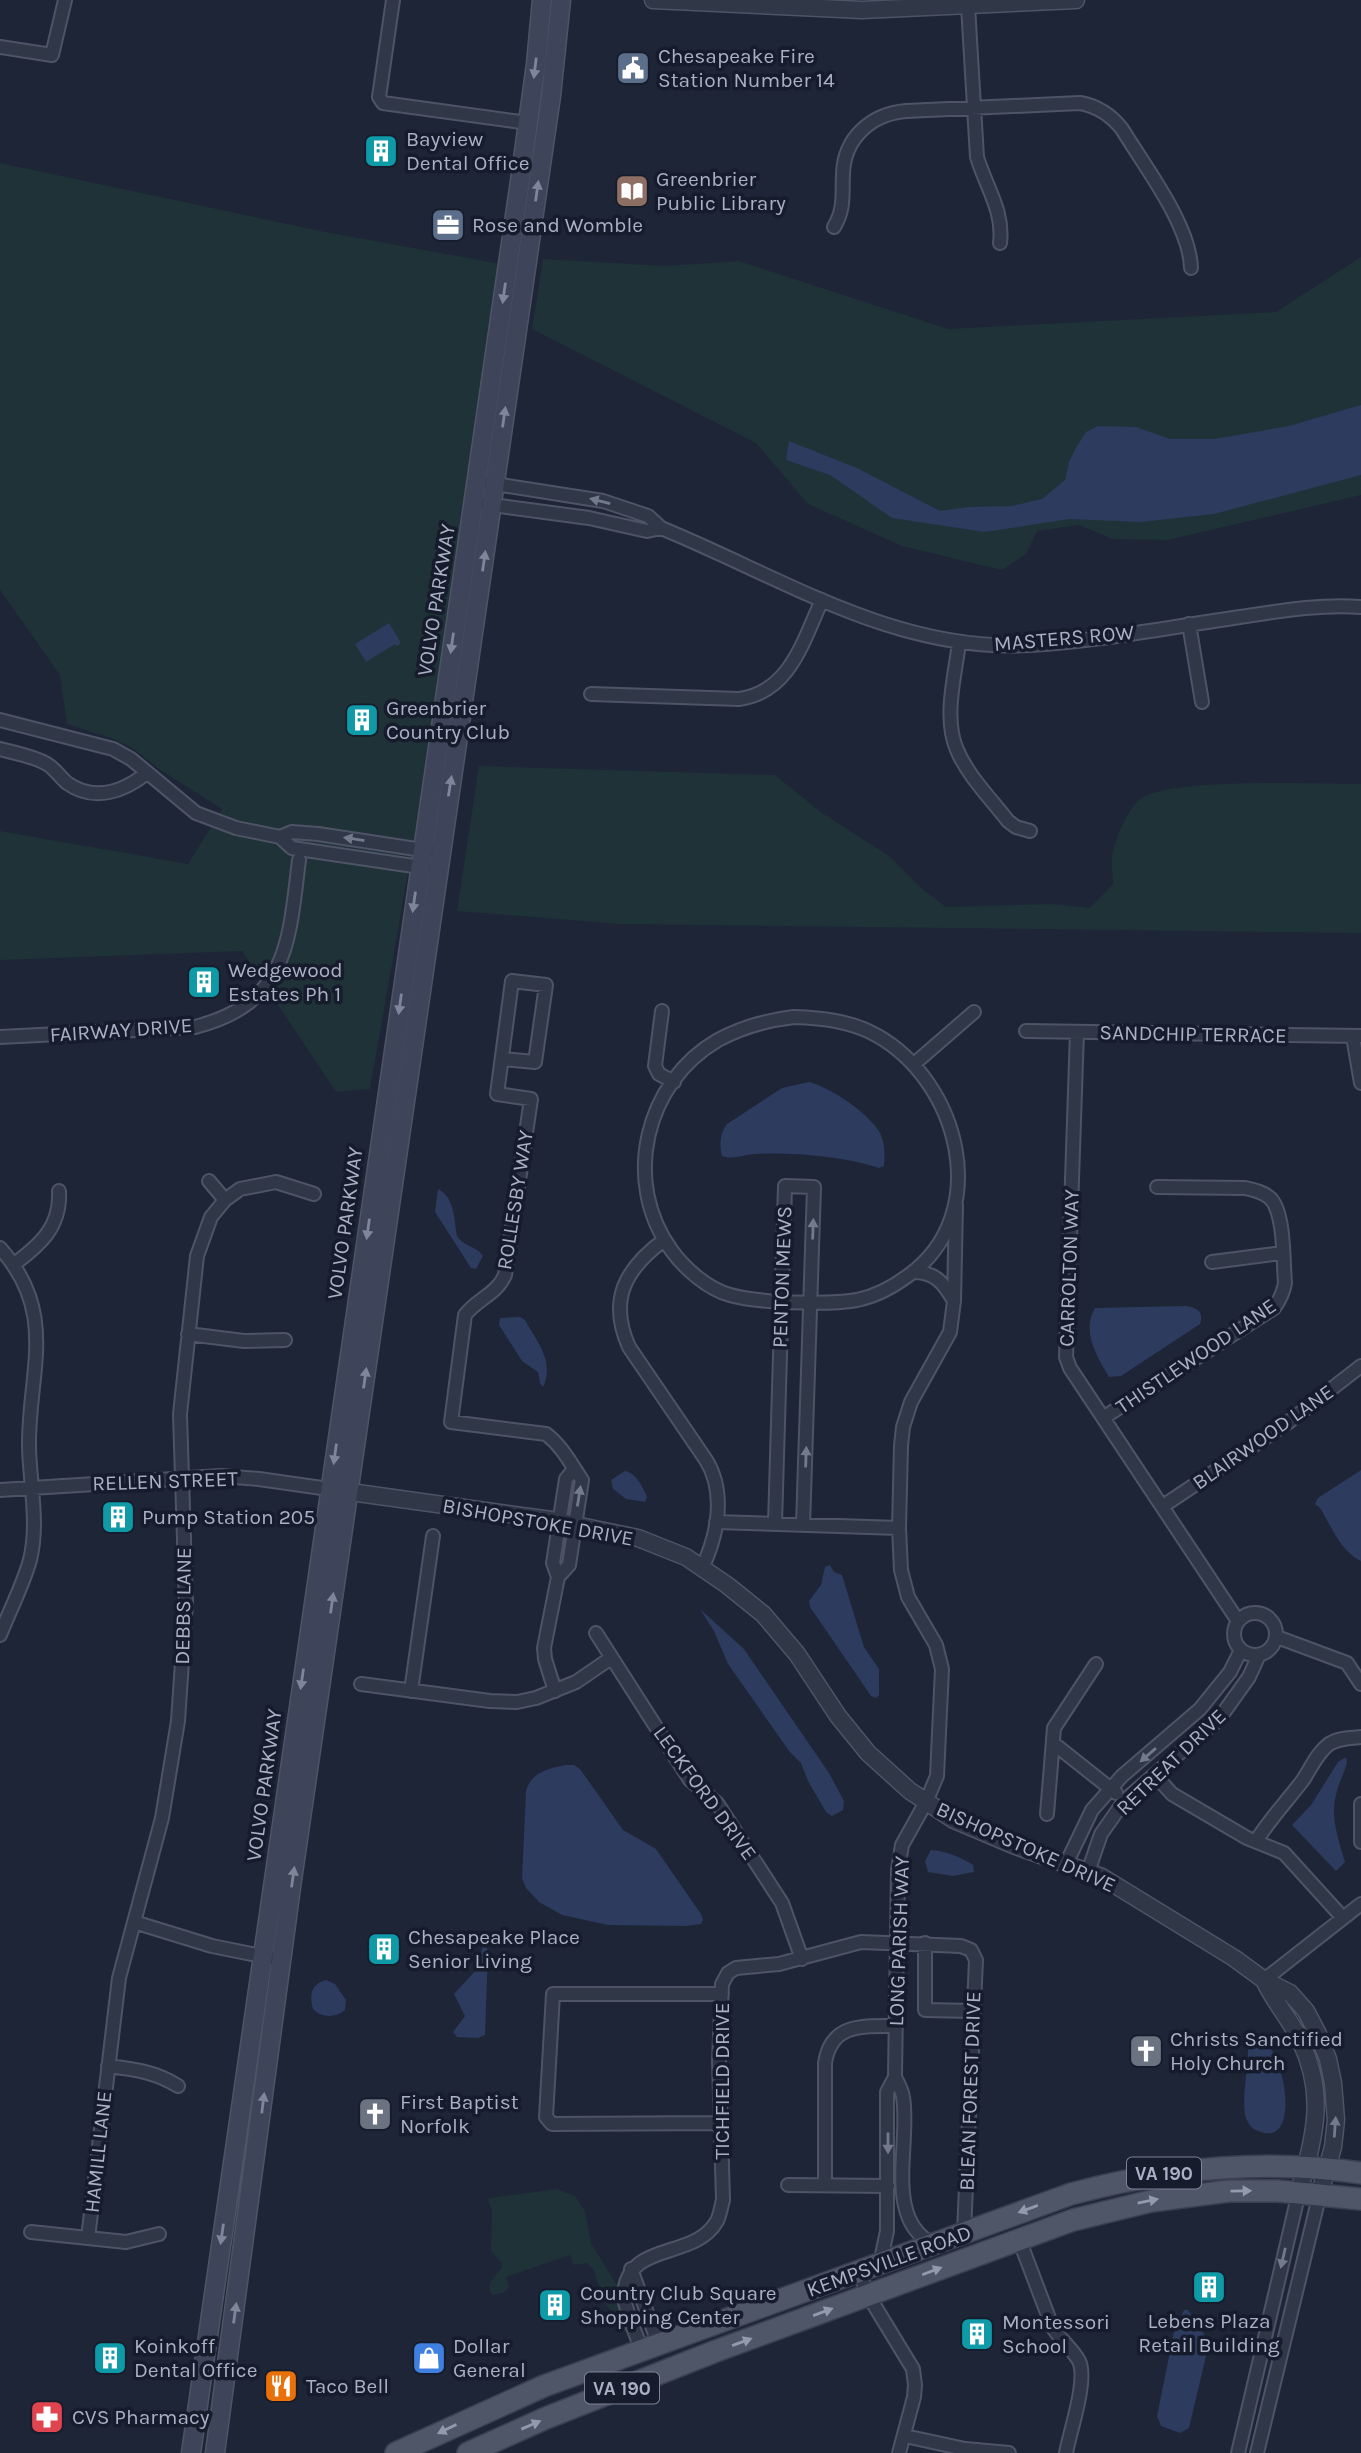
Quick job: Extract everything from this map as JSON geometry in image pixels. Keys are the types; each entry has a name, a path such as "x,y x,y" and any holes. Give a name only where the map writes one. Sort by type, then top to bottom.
{"main road":[{"name":"VOLVO PARKWAY","path":"191,2453 329,1489 430,860 483,504 542,0"},
{"name":"VOLVO PARKWAY","path":"486,483 550,106 561,0"},
{"name":"VOLVO PARKWAY","path":"215,2453 281,1960 348,1492 430,860"},
{"name":"KEMPSVILLE ROAD","path":"396,2453 544,2386 1071,2194 1150,2175 1230,2166 1306,2167 1361,2174"},
{"name":"KEMPSVILLE ROAD","path":"468,2453 546,2418 1073,2220 1151,2200 1229,2191 1310,2193 1361,2199"}],"street":[{"path":"0,47 52,55 65,0"},
{"path":"393,0 379,97 383,103 528,123"},
{"path":"653,0 968,6 1076,0"},
{"path":"968,6 977,157 999,210 1000,243"},
{"path":"834,227 842,209 844,162 854,138 871,122 895,112 1068,102 1086,104 1101,110 1122,129 1179,225 1186,242 1191,268"},
{"name":"MASTERS ROW","path":"486,483 603,501 648,516 661,528 822,600 887,626 959,643 1029,646 1297,609 1361,607"},
{"name":"MASTERS ROW","path":"483,504 589,518 647,531 661,528"},
{"path":"591,694 739,699 760,694 777,684 790,668 822,600"},
{"path":"1189,624 1202,702"},
{"path":"959,643 951,712 957,749 962,761 1008,821 1016,827 1030,831"},
{"path":"0,720 113,749 131,759 188,807 206,818 244,830 280,837 292,832 318,834 430,860"},
{"path":"0,749 44,762 73,787 94,793 122,789 147,773"},
{"name":"FAIRWAY DRIVE","path":"0,1037 195,1027 218,1021 241,1009 268,983 280,964 290,929 299,860"},
{"name":"ROLLESBY WAY","path":"502,1059 535,1062 547,985 512,981 497,1094 531,1099 505,1275 500,1286 470,1307 465,1315 451,1422 546,1434 556,1441 582,1480 567,1523 569,1566 558,1577 544,1648 555,1691"},
{"path":"662,1011 655,1066 659,1074 674,1082"},
{"path":"914,1064 974,1012"},
{"name":"LONG PARISH WAY","path":"895,2077 898,1869 902,1845 937,1776 942,1669 936,1645 913,1606 904,1584 899,1528 901,1446 904,1420 911,1402 946,1342 953,1322 954,1301 957,1161 951,1126 937,1096 914,1064 892,1046 863,1028 820,1019 794,1017 757,1024 719,1040 690,1062 666,1092 652,1120 644,1157 650,1208 664,1240 689,1269 720,1291 746,1298 841,1302 870,1297 896,1285 927,1260 945,1235 956,1205"},
{"name":"SANDCHIP TERRACE","path":"1026,1031 1357,1036"},
{"name":"CARROLTON WAY","path":"1077,1032 1066,1357 1070,1368 1238,1621"},
{"path":"1357,1036 1361,1083"},
{"path":"209,1181 225,1200 240,1189 276,1182 314,1194"},
{"name":"PENTON MEWS","path":"775,1524 785,1186 814,1187 803,1525"},
{"name":"THISTLEWOOD LANE","path":"1103,1418 1274,1308 1282,1298 1285,1283 1277,1208 1269,1197 1257,1190 1245,1188 1157,1187"},
{"path":"13,1265 49,1233 59,1209 59,1191"},
{"name":"DEBBS LANE","path":"108,2066 118,1978 162,1818 178,1721 186,1603 180,1414 197,1256 211,1217 225,1200"},
{"path":"664,1240 641,1258 627,1278 621,1293 619,1314 629,1347 712,1470 717,1487 716,1522 711,1549 702,1568"},
{"path":"0,1248 13,1265 29,1295 38,1336 29,1435 33,1539 30,1560 0,1635"},
{"path":"1212,1262 1282,1253"},
{"path":"913,1272 936,1276 954,1301"},
{"path":"188,1334 244,1341 285,1340"},
{"name":"BLAIRWOOD LANE","path":"1163,1506 1290,1421 1361,1366"},
{"name":"RELLEN STREET","path":"0,1490 181,1478 241,1477 329,1489"},
{"name":"BISHOPSTOKE DRIVE","path":"329,1489 567,1523 638,1538 686,1557 727,1585 763,1614 797,1654 838,1716 868,1753 910,1791 965,1825 1102,1877 1234,1958 1264,1980 1290,1993 1306,2011 1328,2059 1333,2083 1336,2120 1333,2147 1327,2169 1310,2193"},
{"path":"716,1522 899,1528"},
{"path":"411,1691 433,1536"},
{"path":"1250,1613 1264,1614 1274,1623 1277,1637 1271,1649 1259,1655 1246,1654 1234,1639 1234,1633 1238,1621 1250,1613"},
{"name":"LECKFORD DRIVE","path":"596,1633 690,1780 717,1803 782,1903 802,1959"},
{"path":"1277,1637 1347,1663 1361,1684"},
{"name":"RETREAT DRIVE","path":"1066,1864 1092,1810 1122,1776 1209,1700 1230,1672 1241,1650"},
{"name":"RETREAT DRIVE","path":"1088,1872 1101,1834 1125,1800 1219,1719 1249,1677 1259,1655"},
{"path":"360,1684 517,1702 576,1682 611,1658"},
{"path":"1047,1814 1054,1728 1096,1664"},
{"path":"1256,1841 1330,1743 1343,1738 1361,1737"},
{"path":"1053,1743 1125,1800"},
{"path":"1155,1774 1172,1794 1256,1841 1284,1853 1343,1918"},
{"path":"1361,1804 1361,1842"},
{"path":"1264,1980 1361,1904"},
{"path":"134,1922 212,1946 281,1960"},
{"name":"TICHFIELD DRIVE","path":"651,2348 631,2269 644,2259 694,2242 708,2232 718,2220 723,2200 719,2062 722,1984 728,1973 736,1968 802,1959 846,1944 861,1942 925,1943 961,1946 971,1950"},
{"path":"925,1943 925,2010 974,2011"},
{"name":"BLEAN FOREST DRIVE","path":"964,2232 976,1960 971,1950"},
{"name":"BISHOPSTOKE DRIVE","path":"1264,1980 1274,2001 1300,2040 1310,2063 1315,2086 1317,2116 1306,2167 1310,2193"},
{"path":"721,2123 552,2124 546,2117 553,1994 722,1994"},
{"path":"825,2185 827,2050 831,2042 845,2031 872,2026 895,2026"},
{"path":"108,2066 146,2070 165,2077 178,2086"},
{"name":"HAMILL LANE","path":"88,2238 108,2066"},
{"path":"880,2264 885,2244 888,2186 887,2092 895,2077"},
{"path":"895,2077 903,2096 904,2208 913,2230 933,2244"},
{"path":"789,2185 888,2186"},
{"path":"1238,2453 1252,2392 1310,2193"},
{"path":"1257,2453 1310,2193"},
{"name":"HAMILL LANE","path":"31,2232 126,2242 159,2234"},
{"path":"1019,2239 1052,2326 1081,2366 1082,2381 1066,2453"},
{"path":"859,2271 868,2295 913,2369 914,2397 899,2453"},
{"path":"1252,2392 1270,2396"},
{"path":"905,2436 965,2449 1009,2453"}],"shaded area":[{"name":"Greenbrier Country Club","path":"0,163 325,232 501,264 417,822 370,1089 336,1092 242,951 0,960 0,831 188,864 222,809 159,769 134,749 114,739 67,724 60,675 0,590"},
{"path":"1361,257 1361,495 1168,540 1113,539 1079,525 1037,531 1026,554 1002,570 902,546 808,504 756,443 532,329 543,259 665,266 739,261 948,329 1276,312"},
{"name":"Greenbrier Country Club","path":"479,766 775,775 822,813 889,856 923,890 946,907 1051,904 1090,908 1113,884 1113,852 1125,819 1139,800 1154,793 1178,788 1244,783 1361,784 1361,933 621,924 457,911"},
{"path":"557,2189 575,2196 585,2211 591,2243 618,2287 632,2331 620,2333 593,2269 587,2263 574,2265 570,2255 506,2277 509,2287 504,2293 492,2295 490,2283 502,2267 491,2250 492,2211 488,2200"}],"water":[{"path":"1361,405 1361,475 1214,514 1141,522 1069,519 985,532 892,518 830,475 786,460 789,441 857,468 940,511 1012,506 1042,499 1065,480 1069,462 1077,446 1086,432 1098,426 1136,427 1170,439 1214,439 1289,426"},
{"path":"389,623 400,644 395,644 366,662 355,644"},
{"path":"809,1082 828,1089 868,1118 883,1141 884,1166 879,1168 849,1160 800,1154 754,1154 730,1158 722,1156 721,1139 727,1124 782,1088"},
{"path":"438,1189 451,1203 457,1236 483,1256 476,1269 471,1268 435,1212"},
{"path":"1186,1306 1199,1311 1200,1324 1121,1376 1109,1377 1090,1335 1091,1317 1095,1308"},
{"path":"520,1317 525,1320 546,1360 543,1387 538,1372 522,1361 499,1325 500,1318"},
{"path":"1361,1470 1361,1561 1342,1545 1315,1504 1318,1498"},
{"path":"625,1471 636,1477 647,1497 645,1502 626,1499 613,1489 611,1480"},
{"path":"830,1565 834,1572 842,1575 864,1647 879,1669 879,1695 876,1698 871,1696 810,1607 809,1601 821,1585 825,1567"},
{"path":"700,1609 744,1649 829,1773 844,1801 843,1810 832,1816 826,1812 801,1763 789,1751 728,1664 714,1631"},
{"path":"1346,1757 1347,1763 1334,1804 1336,1829 1345,1862 1336,1871 1292,1825 1311,1805 1338,1762"},
{"path":"565,1765 574,1765 580,1769 623,1830 656,1849 701,1914 701,1924 608,1925 562,1915 539,1902 526,1888 522,1878 526,1791 536,1775"},
{"path":"931,1850 963,1859 973,1865 974,1872 953,1876 928,1872 925,1861"},
{"path":"486,1945 485,2035 478,2038 457,2037 453,2032 465,2016 454,1994 478,1968 482,1948"},
{"path":"326,1980 335,1984 346,2000 345,2010 329,2016 316,2012 311,1999 314,1987"},
{"path":"1259,2037 1268,2045 1276,2059 1285,2095 1285,2112 1281,2126 1272,2133 1253,2128 1245,2115 1248,2050 1251,2043"},
{"path":"1184,2310 1188,2310 1204,2334 1207,2352 1189,2428 1180,2433 1161,2426 1157,2416 1174,2332"}],"place":[{"name":"Chesapeake Fire Station Number 14","path":"633,68"},
{"name":"Bayview Dental Office","path":"381,151"},
{"name":"Greenbrier Public Library","path":"632,191"},
{"name":"Rose and Womble","path":"448,225"},
{"name":"Greenbrier Country Club","path":"362,720"},
{"name":"Wedgewood Estates Ph 1","path":"204,982"},
{"name":"Pump Station 205","path":"118,1517"},
{"name":"Chesapeake Place Senior Living","path":"384,1949"},
{"name":"Christs Sanctified Holy Church","path":"1146,2051"},
{"name":"First Baptist Norfolk","path":"375,2114"},
{"name":"Lebens Plaza Retail Building","path":"1209,2287"},
{"name":"Country Club Square Shopping Center","path":"555,2305"},
{"name":"Montessori School","path":"977,2334"},
{"name":"Koinkoff Dental Office","path":"110,2358"},
{"name":"Dollar General","path":"429,2358"},
{"name":"Taco Bell","path":"281,2386"},
{"name":"CVS Pharmacy","path":"47,2417"}]}
